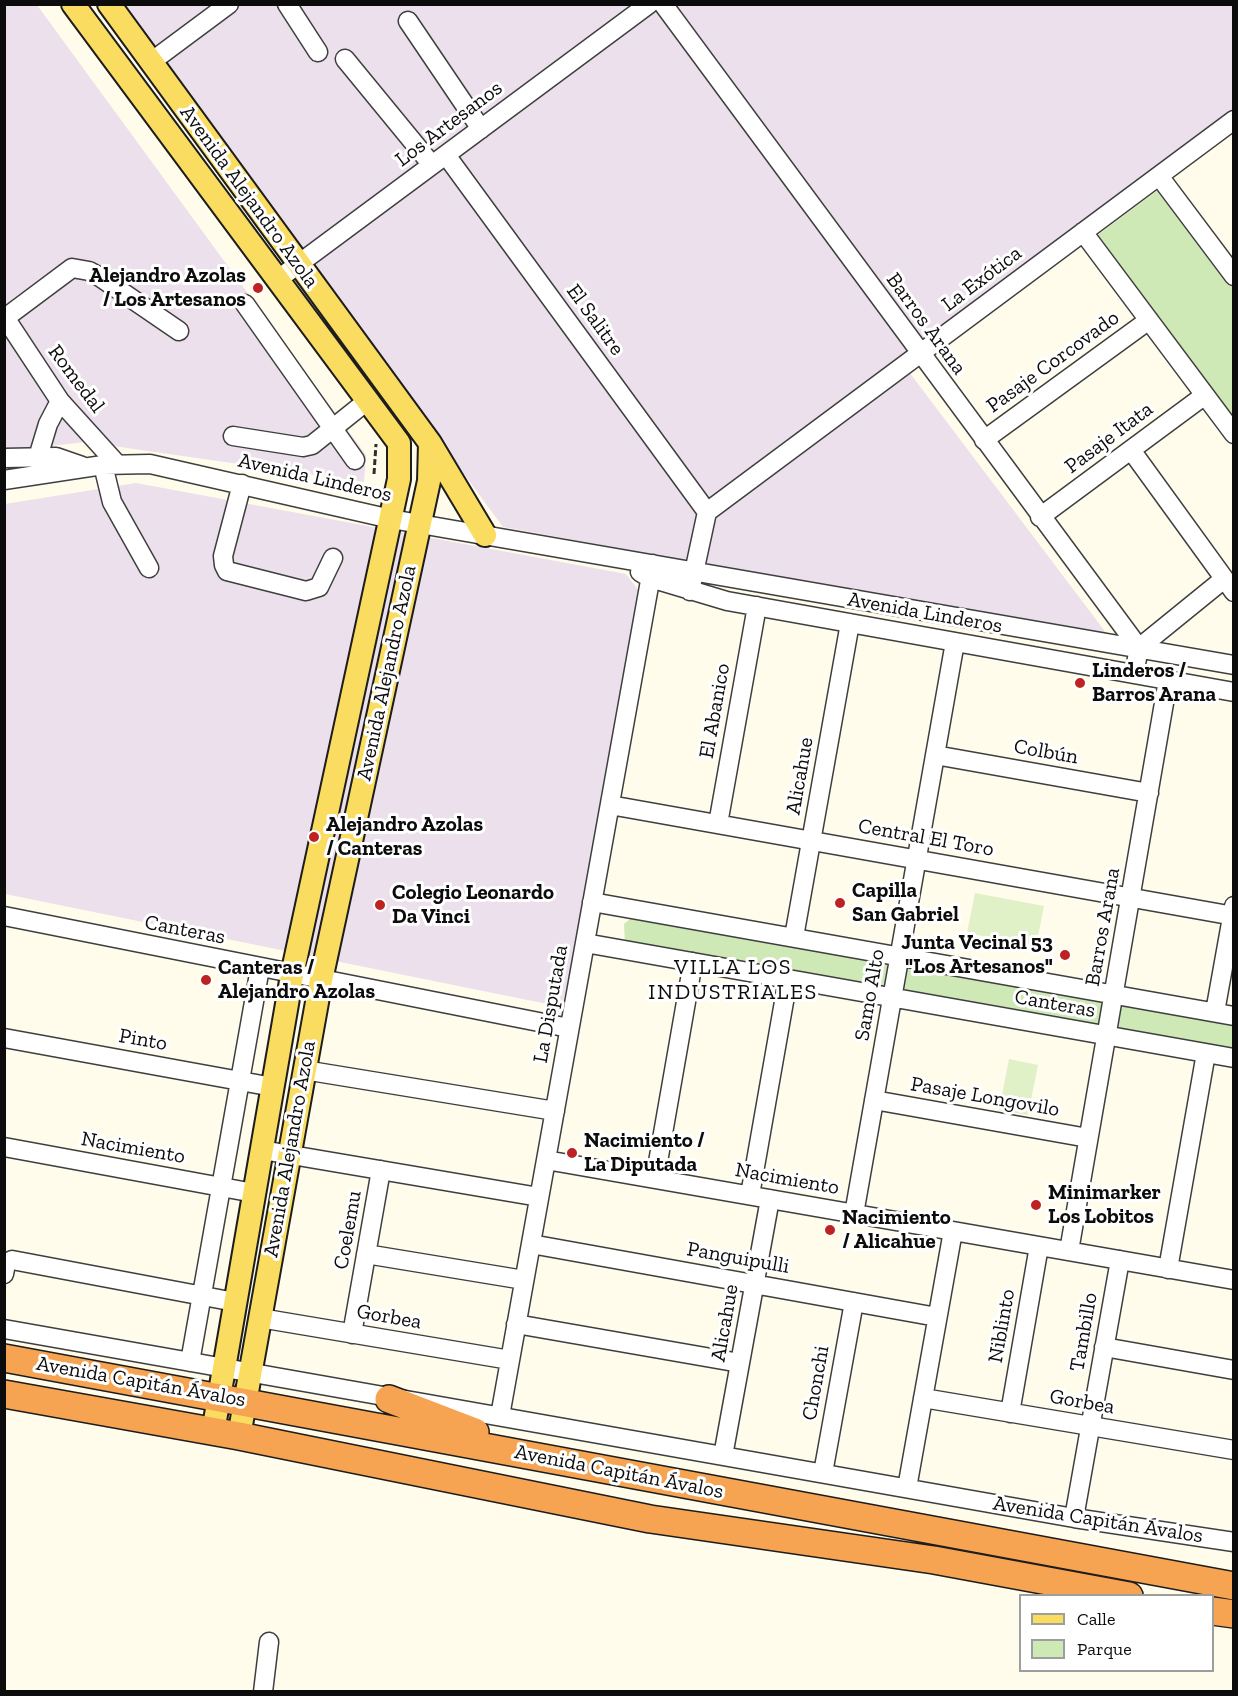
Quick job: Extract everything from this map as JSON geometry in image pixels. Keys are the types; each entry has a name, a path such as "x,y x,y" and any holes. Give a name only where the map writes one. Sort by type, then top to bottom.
{"highway":[{"name":"Avenida Capitán Ávalos","path":"4,1358 232,1398 1233,1586"},
{"name":"Avenida Capitán Ávalos","path":"4,1394 239,1436 650,1519 934,1560 1118,1594"},
{"path":"389,1399 538,1457"},
{"path":"1214,1611 1233,1614"}],"main road":[{"name":"Avenida Alejandro Azola","path":"73,4 399,443 401,466 391,519 292,975 224,1368 239,1436"},
{"name":"Avenida Alejandro Azola","path":"109,4 297,265 430,443 429,481 321,980 250,1372 213,1432"},
{"path":"430,443 485,535"}],"street":[{"path":"151,62 229,4"},
{"path":"287,4 318,52"},
{"name":"Los Artesanos","path":"277,280 649,4"},
{"name":"Barros Arana","path":"663,4 1139,648"},
{"path":"408,21 481,129"},
{"name":"El Salitre","path":"345,59 439,160 708,512"},
{"name":"La Exótica","path":"708,512 1233,121"},
{"path":"1159,176 1233,276"},
{"path":"1083,232 1233,434"},
{"path":"5,317 72,268 90,271 179,331"},
{"path":"244,304 355,460"},
{"name":"Romedal","path":"5,317 102,465"},
{"name":"Pasaje Corcovado","path":"984,440 1149,320"},
{"name":"Pasaje Itata","path":"1040,517 1205,395"},
{"path":"232,436 303,447 322,439 367,400"},
{"path":"38,457 48,424 60,401"},
{"path":"1131,450 1229,585 1139,648 1134,674"},
{"path":"4,458 56,457 102,465 112,502 149,568"},
{"name":"Avenida Linderos","path":"4,480 102,465 150,464 391,519 615,557 652,571 690,591 757,606 1233,692"},
{"path":"242,484 223,556 227,571 306,591 319,587 333,558"},
{"path":"690,591 708,512"},
{"name":"Avenida Linderos","path":"652,571 695,571 1233,665"},
{"name":"La Disputada","path":"500,1416 652,571"},
{"name":"El Abanico","path":"718,824 757,606"},
{"name":"Alicahue","path":"794,938 850,623"},
{"name":"Samo Alto","path":"855,1214 955,642"},
{"name":"Barros Arana","path":"1069,1251 1168,680"},
{"name":"Colbún","path":"935,755 1149,794"},
{"name":"Central El Toro","path":"610,805 1131,898 1233,912"},
{"name":"Canteras","path":"592,902 1233,1016"},
{"path":"1215,1012 1233,912"},
{"name":"Canteras","path":"4,916 292,975 569,1028"},
{"name":"Canteras","path":"585,943 1233,1058"},
{"path":"655,1179 693,962"},
{"path":"190,1362 260,968"},
{"path":"750,1196 789,979"},
{"name":"Pinto","path":"4,1038 273,1087"},
{"path":"1168,1269 1206,1053"},
{"path":"304,1070 555,1111"},
{"name":"Pasaje Longovilo","path":"874,1100 1089,1138"},
{"name":"Nacimiento","path":"4,1147 254,1193"},
{"path":"262,1150 539,1197"},
{"name":"Nacimiento","path":"546,1160 1233,1280"},
{"name":"Coelemu","path":"352,1334 381,1170"},
{"name":"Alicahue","path":"723,1456 770,1199"},
{"path":"907,1488 952,1231"},
{"name":"Panguipulli","path":"531,1244 937,1317"},
{"name":"Niblinto","path":"1010,1413 1039,1246"},
{"path":"366,1254 524,1280"},
{"path":"4,1274 6,1264 12,1260 235,1302"},
{"name":"Tambillo","path":"1074,1518 1120,1260"},
{"name":"Chonchi","path":"823,1473 854,1302"},
{"name":"Gorbea","path":"260,1318 510,1360"},
{"path":"516,1324 740,1363"},
{"name":"Avenida Capitán Ávalos","path":"4,1329 389,1399 500,1416 1074,1518 1233,1542"},
{"path":"1104,1347 1233,1370"},
{"name":"Gorbea","path":"923,1398 1233,1450"},
{"path":"263,1692 268,1642"}],"shaded area":[{"path":"4,5 37,5 366,455 364,482 85,442 5,451"},
{"path":"123,5 1233,5 1233,113 903,364 1110,638 503,527"},
{"path":"136,483 626,574 649,604 562,1007 5,894 5,504"}],"green space":[{"path":"1161,188 1233,286 1233,424 1095,237"},
{"path":"975,893 1044,906 1036,946 967,933"},
{"path":"630,919 1233,1022 1233,1050 625,944 624,924"},
{"path":"1009,1059 1038,1065 1028,1115 999,1110"}],"place":[{"name":"Alejandro Azolas / Los Artesanos","path":"258,288"},
{"name":"Linderos / Barros Arana","path":"1080,683"},
{"name":"Alejandro Azolas / Canteras","path":"314,837"},
{"name":"Capilla San Gabriel","path":"840,903"},
{"name":"Colegio Leonardo Da Vinci","path":"380,905"},
{"name":"Junta Vecinal 53 \"Los Artesanos\"","path":"1065,955"},
{"name":"Canteras / Alejandro Azolas","path":"206,980"},
{"name":"Nacimiento / La Diputada","path":"572,1153"},
{"name":"Minimarker Los Lobitos","path":"1036,1205"},
{"name":"Nacimiento / Alicahue","path":"830,1230"}],"district":[{"name":"VILLA LOS INDUSTRIALES","path":"733,980"}]}
